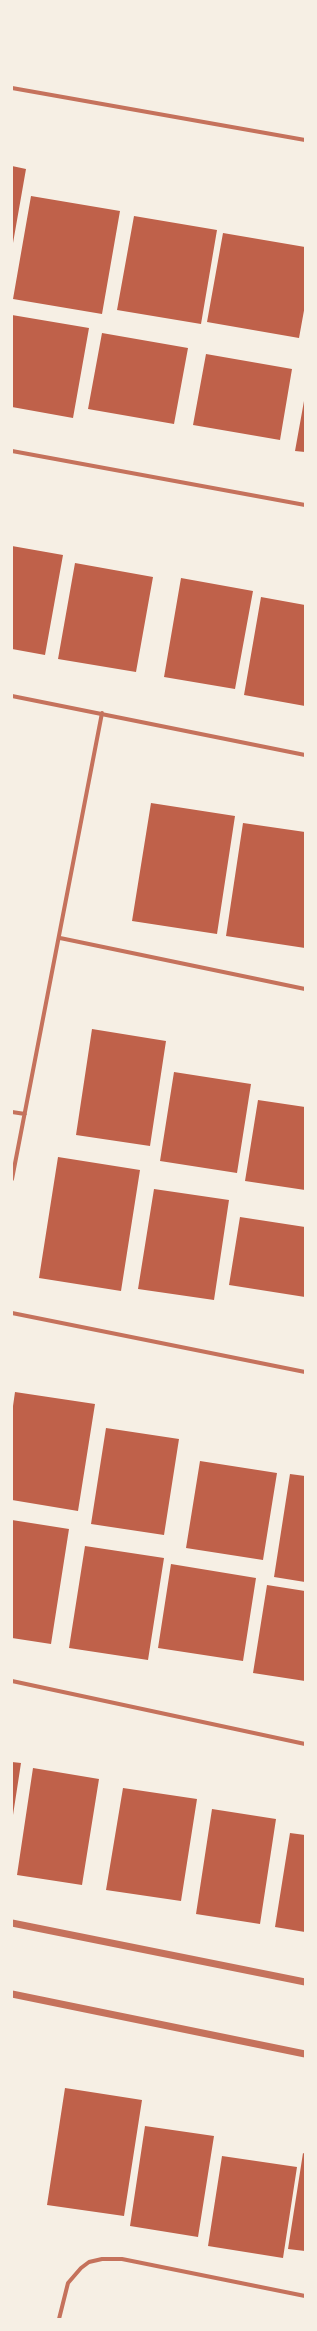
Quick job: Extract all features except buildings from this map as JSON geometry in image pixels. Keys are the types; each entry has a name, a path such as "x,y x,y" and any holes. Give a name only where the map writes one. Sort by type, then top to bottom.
{"street":[{"path":"12,88 305,140"},
{"path":"12,451 305,505"},
{"path":"12,696 305,755"},
{"path":"12,1179 60,938 102,713"},
{"path":"60,938 305,989"},
{"path":"12,1112 25,1114"},
{"path":"12,1314 305,1372"},
{"path":"12,1681 305,1744"},
{"path":"12,1923 305,1982"},
{"path":"12,1994 305,2054"},
{"path":"59,2319 68,2283 81,2268 89,2262 102,2259 122,2259 305,2296"}]}
